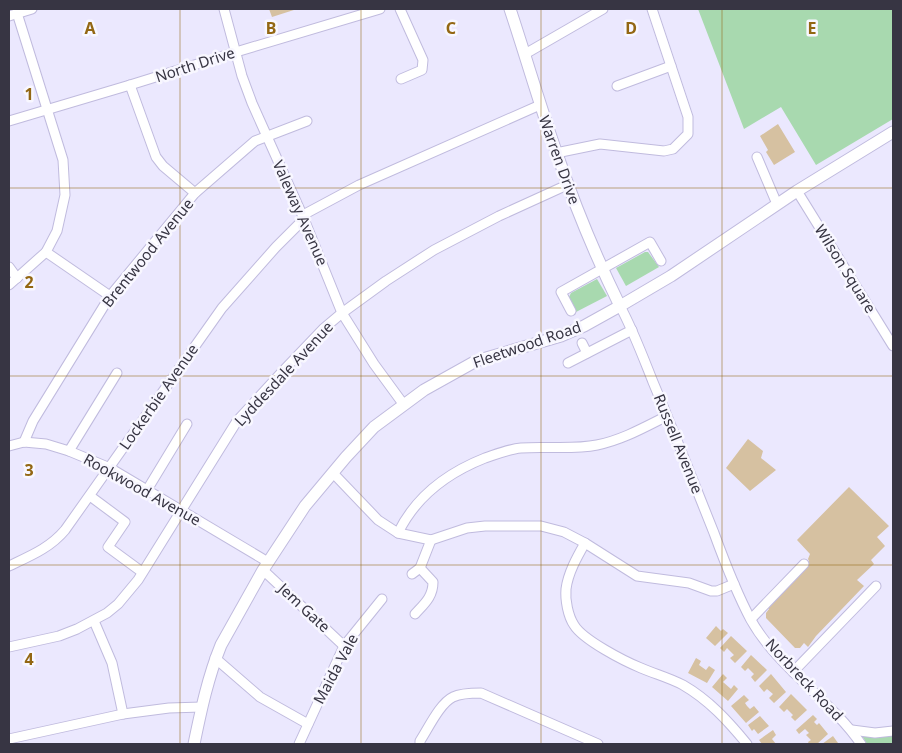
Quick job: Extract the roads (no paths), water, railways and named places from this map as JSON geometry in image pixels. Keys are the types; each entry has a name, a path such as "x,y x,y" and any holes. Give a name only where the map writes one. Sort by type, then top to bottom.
{"main road":[{"name":"Warren Drive","path":"510,9 556,153 602,268 620,306"},
{"name":"Fleetwood Road","path":"194,744 215,658 265,566 305,506 374,427 424,390 476,361 561,336 584,326 620,306 671,276 797,191 893,132"}],"street":[{"path":"9,285 46,252 57,231 65,195 62,160 13,14 32,9"},
{"name":"Valeway Avenue","path":"224,9 242,76 266,137 303,217 342,313 404,405"},
{"name":"North Drive","path":"9,121 130,86 358,12 380,9"},
{"path":"400,9 423,60 422,70 401,79"},
{"path":"525,54 603,9"},
{"path":"556,153 600,144 664,151 673,149 688,134 688,117 652,9"},
{"path":"617,86 671,66"},
{"path":"130,86 156,157 163,166 195,193"},
{"name":"Lockerbie Avenue","path":"9,566 38,552 56,540 90,496 222,308 303,217 359,186 540,105"},
{"name":"Brentwood Avenue","path":"24,442 33,421 110,296 195,193 255,141 307,121"},
{"path":"757,157 777,204"},
{"name":"Lyddesdale Avenue","path":"9,647 59,636 94,621 118,604 130,591 238,421 293,360 323,329 342,313 386,281 434,250 499,216 568,185"},
{"name":"Wilson Square","path":"797,191 893,346"},
{"path":"571,311 561,292 602,268 650,242 661,261"},
{"path":"46,252 110,296"},
{"path":"9,267 17,278"},
{"name":"Russell Avenue","path":"620,306 668,416 734,584"},
{"name":"Fleetwood Road","path":"568,363 632,330"},
{"path":"582,343 587,353"},
{"path":"69,451 117,373"},
{"path":"398,533 406,517 421,499 460,468 500,452 519,448 597,445 630,434 668,416"},
{"path":"147,490 187,424"},
{"name":"Rookwood Avenue","path":"9,446 24,442 46,444 69,451 110,468 181,510 265,566"},
{"path":"333,473 378,520 398,533 431,540 467,528 485,526 541,526 564,532 638,576 689,583 712,591 717,591 734,584"},
{"path":"90,496 125,522 108,547 142,572"},
{"path":"415,614 430,597 433,590 433,582 416,571 431,540"},
{"path":"585,543 572,567 566,588 567,606 574,626 590,640 639,667 681,684 700,695 730,723 747,744"},
{"path":"751,619 804,564"},
{"name":"Jem Gate","path":"265,566 344,646"},
{"name":"Norbreck Road","path":"734,584 757,629 793,672 830,706 852,730 874,733 893,731"},
{"path":"793,672 876,586"},
{"name":"Maida Vale","path":"299,744 344,646 382,599"},
{"path":"94,621 112,663 123,714"},
{"path":"215,658 260,697 308,724"},
{"path":"420,744 420,741 444,703 453,697 480,693 598,744"},
{"path":"9,739 123,714 169,708 202,707"},
{"path":"852,730 861,744"}]}
